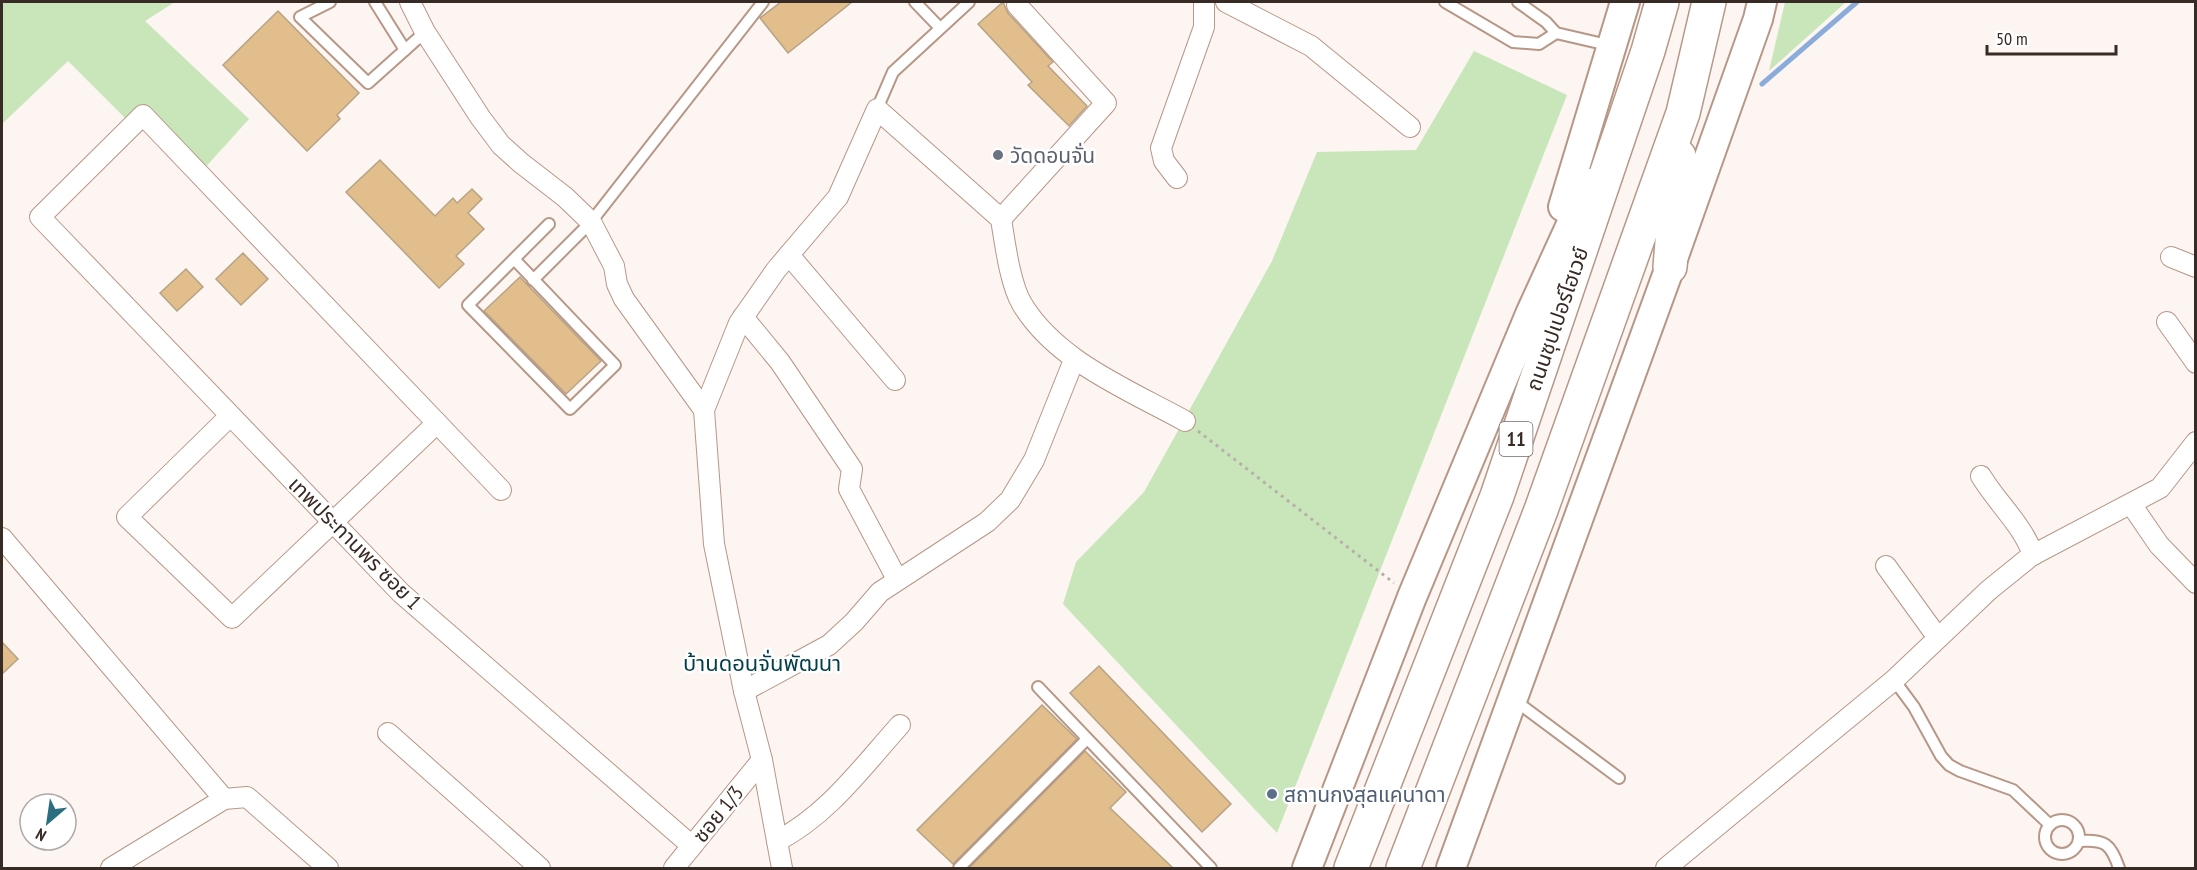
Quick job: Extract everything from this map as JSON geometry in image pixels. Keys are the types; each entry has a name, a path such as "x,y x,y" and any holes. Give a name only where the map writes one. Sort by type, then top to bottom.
{"highway":[{"name":"ถนนซุปเปอร์ไฮเวย์","path":"1351,868 1497,496 1648,51 1662,2"},
{"name":"11","path":"1403,868 1541,510 1683,113 1709,2"},
{"path":"1670,267 1683,113"}],"main road":[{"path":"1531,312 1625,2"},
{"path":"1451,868 1670,267 1762,2"},
{"path":"1307,868 1412,597 1531,312 1639,75"}],"street":[{"path":"411,2 425,32 501,145 520,163 565,197 591,222 614,266 617,284 624,299 704,410"},
{"path":"1177,178 1164,161 1161,147 1204,27 1204,2"},
{"path":"1226,2 1311,46 1410,127"},
{"path":"1001,219 1106,103 1016,3"},
{"path":"782,868 762,760 744,691 714,544 704,410 742,317 789,255 838,197 877,109 1001,219 1008,261 1022,303 1050,338 1074,360 1185,421"},
{"name":"เทพประทานพร ซอย 1","path":"436,423 143,115 39,217 401,593 692,846"},
{"path":"789,255 895,380"},
{"path":"2171,257 2196,267"},
{"path":"742,317 780,362 852,469 849,489 897,579"},
{"path":"2167,322 2196,363"},
{"path":"744,691 829,645 854,622 880,592 987,522 1010,500 1034,460 1074,360"},
{"path":"230,416 127,517 232,618 436,423 501,490"},
{"path":"1666,868 1894,680 1989,590 2033,555 2160,488 2196,442"},
{"path":"1981,476 1992,495 2028,540 2033,555"},
{"path":"2131,504 2159,544 2196,583"},
{"path":"2,538 224,799"},
{"path":"1886,566 1938,638"},
{"path":"777,841 796,832 829,803 900,724"},
{"path":"388,732 540,868"},
{"name":"ซอย 1/3","path":"674,868 762,760"},
{"path":"111,868 224,799 248,797 328,868"}],"lane":[{"path":"330,2 300,17 368,83 425,32"},
{"path":"375,2 405,50"},
{"path":"533,280 591,222 763,2"},
{"path":"915,2 940,28"},
{"path":"877,109 893,72 969,2"},
{"path":"1445,2 1513,42 1539,44 1556,33"},
{"path":"1518,2 1546,22 1556,33 1612,46"},
{"path":"513,259 615,365 570,409 468,305 513,259 549,224"},
{"path":"1894,680 1914,707 1941,756 1949,765 2013,790 2050,825"},
{"path":"1038,687 1211,868"},
{"path":"1513,699 1619,778"},
{"path":"959,868 1088,739"},
{"path":"2061,820 2073,824 2079,835 2079,841 2073,851 2067,854 2055,854 2050,851 2046,843 2045,832 2050,825 2061,820"},
{"path":"2079,841 2097,839 2107,845 2114,854 2119,868"}],"path":[{"path":"1185,421 1412,597"}],"green space":[{"path":"2,2 175,2 145,21 249,119 202,171 138,105 127,120 68,61 2,124"},
{"path":"1785,2 1846,2 1769,71"},
{"path":"1474,51 1567,95 1277,833 1063,604 1076,562 1144,492 1272,261 1317,152 1416,150"}],"building":[{"path":"781,2 852,2 788,53 760,18"},
{"path":"1003,2 1008,13 1053,62 1048,66 1087,106 1069,126 1028,85 1032,82 978,24"},
{"path":"278,11 359,93 337,115 340,119 307,151 223,65"},
{"path":"380,160 435,216 453,198 457,203 472,189 482,199 468,213 484,229 456,256 464,264 439,288 346,192"},
{"path":"243,253 268,279 241,305 216,279"},
{"path":"186,269 203,287 177,311 160,293"},
{"path":"520,277 601,361 566,394 484,311"},
{"path":"2,642 18,659 2,674"},
{"path":"1099,666 1231,804 1202,832 1070,693"},
{"path":"1042,705 1077,739 953,864 917,830"},
{"path":"1085,751 1126,792 1110,808 1173,868 969,868"}],"waterway":[{"path":"1762,84 1857,2"}],"place":[{"name":"วัดดอนจั่น","path":"998,155"},
{"name":"สถานกงสุลแคนาดา","path":"1272,794"}],"district":[{"name":"บ้านดอนจั่นพัฒนา","path":"762,663"}]}
